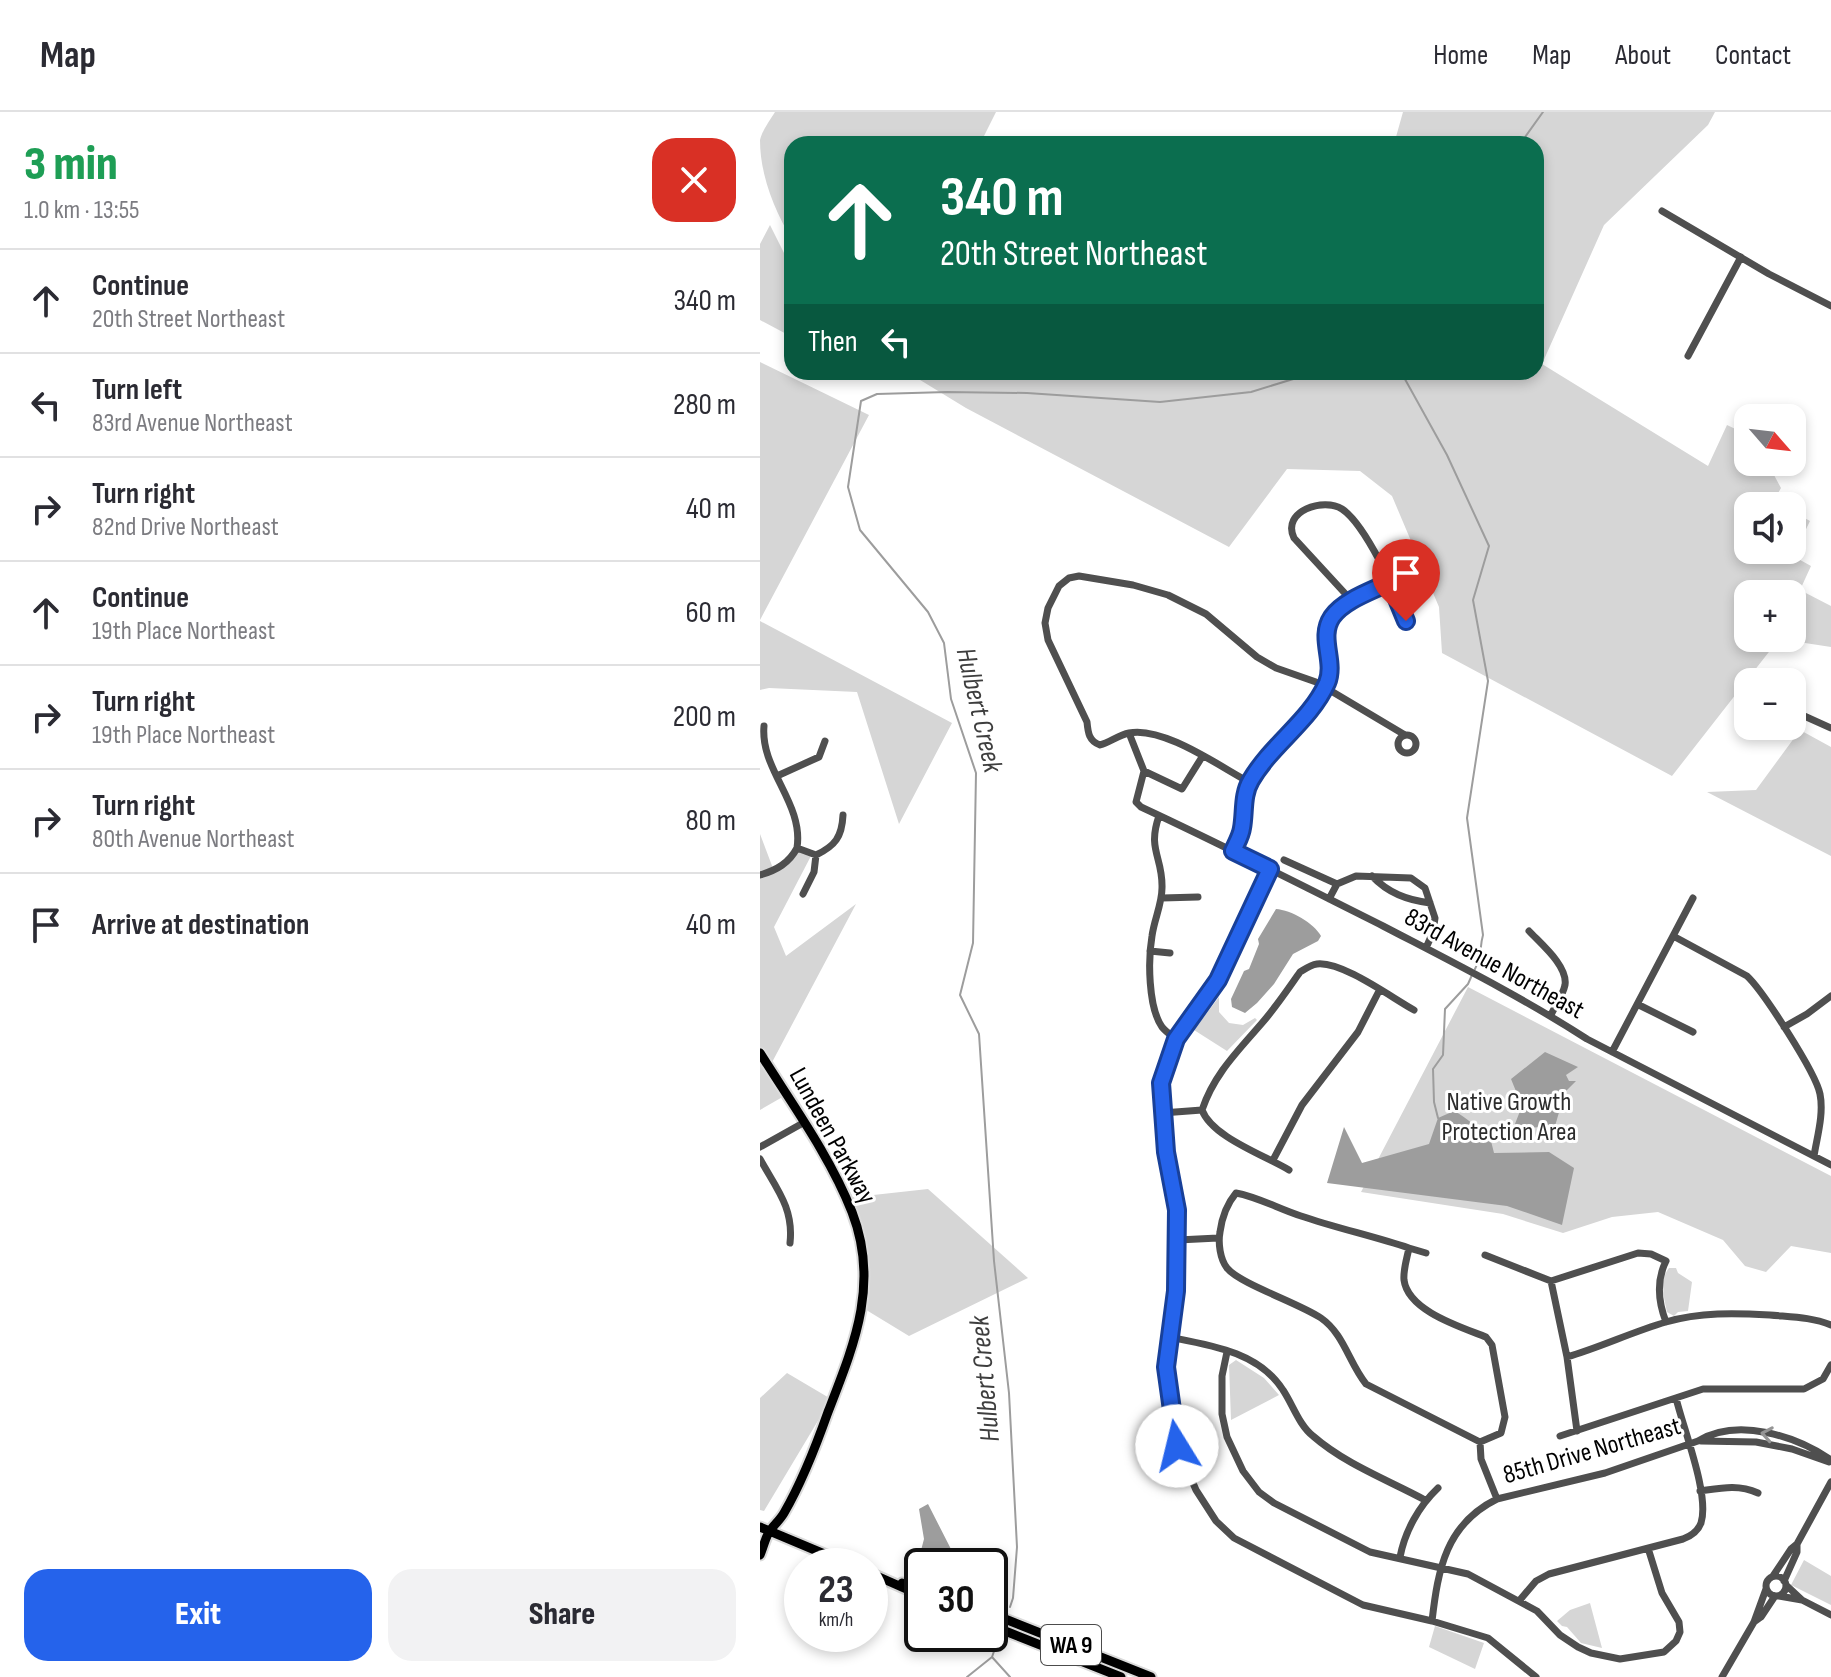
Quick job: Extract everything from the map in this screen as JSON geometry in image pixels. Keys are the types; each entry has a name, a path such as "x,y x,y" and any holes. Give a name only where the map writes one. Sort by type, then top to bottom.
{"main road":[{"name":"Lundeen Parkway","path":"760,1053 842,1189 853,1215 862,1246 863,1308 856,1339 822,1430 784,1514 765,1530 760,1555"},
{"path":"765,1530 809,1548"},
{"path":"890,1581 904,1584"},
{"path":"890,1581 904,1588"},
{"name":"WA 9","path":"1008,1620 1151,1677"},
{"name":"WA 9","path":"1008,1632 1121,1677"}],"street":[{"path":"1662,211 1831,306"},
{"path":"1688,356 1741,257"},
{"path":"1352,601 1294,538 1291,524 1295,516 1314,506 1334,505 1357,522 1390,582 1406,621"},
{"path":"1249,782 1172,741 1149,734 1129,733 1100,745 1089,735 1087,722 1048,640 1045,623 1048,608 1059,586 1069,578 1079,576 1133,585 1168,595 1206,614 1257,657 1325,687 1405,735"},
{"path":"1233,851 1242,830 1249,782 1304,717 1330,676 1325,639 1328,624 1339,609 1390,582"},
{"path":"1806,717 1831,728"},
{"path":"760,875 782,866 797,848 797,822 764,746 764,726"},
{"path":"1129,733 1144,771 1182,789 1202,757"},
{"path":"777,776 819,757 825,741"},
{"name":"83rd Avenue Northeast","path":"1144,771 1136,802 1141,807 1426,948 1551,1015 1612,1052 1831,1165"},
{"path":"797,848 816,855 829,849 842,830 843,815"},
{"path":"1159,816 1153,833 1162,875 1162,898 1149,970 1160,1025 1176,1039"},
{"path":"803,894 814,872 816,855"},
{"path":"1284,860 1337,884"},
{"path":"1270,869 1218,980 1176,1039 1161,1083 1162,1113 1177,1210 1176,1291 1169,1337 1167,1383 1177,1446 1184,1467 1216,1521 1234,1538 1363,1605 1488,1638 1536,1677"},
{"path":"1372,875 1396,895 1430,903"},
{"path":"1329,899 1337,884 1356,876 1411,878 1425,888 1435,918 1426,948"},
{"path":"1162,898 1198,897"},
{"path":"1612,1052 1693,898"},
{"path":"1529,931 1559,964 1564,974 1566,983 1551,1015"},
{"path":"1675,937 1747,976 1756,984 1784,1027 1820,1092 1814,1156"},
{"path":"1150,951 1170,953"},
{"path":"1289,1170 1209,1124 1202,1110 1208,1092 1231,1056 1263,1022 1300,972 1315,964 1344,971 1414,1010"},
{"path":"1273,1160 1302,1105 1358,1032 1379,991"},
{"path":"1784,1027 1831,996"},
{"path":"1639,1005 1693,1032"},
{"path":"1820,1092 1831,1091"},
{"path":"1162,1113 1202,1110"},
{"path":"760,1147 803,1123"},
{"path":"760,1159 788,1208 792,1224 790,1243"},
{"path":"1178,1240 1218,1238 1228,1202 1236,1193 1249,1195 1291,1213 1426,1253"},
{"name":"85th Drive Northeast","path":"1218,1238 1228,1269 1243,1280 1321,1318 1331,1327 1366,1384 1480,1442"},
{"name":"85th Drive Northeast","path":"1409,1248 1404,1279 1415,1302 1430,1313 1486,1337 1492,1345 1505,1426 1501,1433 1480,1442"},
{"path":"1485,1255 1551,1281 1638,1253 1651,1254 1666,1261 1659,1275 1666,1322"},
{"path":"1551,1281 1567,1357 1577,1431"},
{"path":"1567,1357 1666,1322 1728,1313 1793,1317 1831,1325"},
{"path":"1169,1337 1241,1355 1274,1376 1309,1434 1325,1446 1425,1500"},
{"path":"1227,1352 1222,1376 1222,1414 1235,1457 1250,1482 1274,1503 1370,1552 1468,1574 1537,1611 1560,1635 1591,1653 1620,1659 1664,1652 1680,1632 1679,1622 1662,1593 1648,1548"},
{"path":"1560,1436 1703,1389 1813,1386 1823,1379 1831,1365"},
{"path":"1519,1601 1536,1581 1549,1574 1690,1536 1701,1522 1700,1491 1676,1398"},
{"name":"85th Drive Northeast","path":"1432,1621 1441,1567 1454,1535 1466,1519 1497,1499 1605,1473 1698,1441 1756,1442 1831,1461"},
{"name":"85th Drive Northeast","path":"1480,1442 1481,1459 1497,1499"},
{"path":"1722,1677 1754,1622 1766,1583 1782,1567 1797,1544 1831,1482"},
{"path":"1700,1491 1734,1487 1758,1493"},
{"path":"1400,1557 1408,1531 1425,1500 1438,1488"},
{"path":"1754,1622 1784,1592 1797,1544"},
{"path":"1773,1576 1802,1600 1831,1615"},
{"path":"1766,1589 1777,1596 1802,1600"}],"green space":[{"path":"775,112 996,112 984,136 784,136 784,225 763,167 760,140"},
{"path":"1403,112 1715,112 1708,125 1604,225 1544,360 1544,136 1396,136"},
{"path":"770,225 784,253 784,333 760,320 760,244"},
{"path":"760,362 784,374 784,380 797,380 869,415 760,620"},
{"path":"1544,365 1708,466 1727,425 1734,428 1734,476 1775,476 1781,488 1779,492 1734,492 1734,564 1806,563 1811,566 1805,580 1734,580 1734,652 1769,652 1756,668 1734,668 1734,697 1672,776 1442,653 1439,607 1392,496 1360,471 1287,469 1229,547 966,408 920,380 1544,380"},
{"path":"1806,593 1831,606 1831,647 1806,643"},
{"path":"760,621 952,723 899,824 857,692 760,690"},
{"path":"1806,733 1831,747 1831,856 1707,792 1756,790 1793,740 1806,740"},
{"path":"760,834 774,871 797,848 812,854 774,927 786,956 856,904 769,1068 786,1095 760,1110"},
{"name":"Native Growth Protection Area","path":"1468,987 1831,1176 1831,1253 1791,1246 1766,1272 1745,1266 1723,1240 1658,1212 1612,1217 1563,1233 1503,1214 1361,1192"},
{"path":"1219,997 1219,1012 1229,1023 1243,1025 1255,1018 1257,1020 1227,1051 1194,1030"},
{"path":"928,1189 1028,1278 909,1336 863,1308 862,1246 846,1198"},
{"path":"1669,1268 1676,1268 1678,1273 1692,1282 1688,1311 1678,1312 1674,1316 1667,1312 1664,1295 1664,1278"},
{"path":"1236,1360 1264,1378 1279,1395 1231,1420 1229,1365"},
{"path":"787,1373 831,1399 764,1511 760,1510 760,1398"},
{"path":"1804,1560 1831,1576 1831,1605 1791,1585"},
{"path":"1590,1603 1602,1648 1581,1643 1557,1621 1570,1610"},
{"path":"1435,1626 1484,1643 1475,1669 1429,1647"}],"shaded area":[{"path":"1276,909 1302,918 1321,936 1318,941 1293,954 1274,984 1245,1013 1232,1007 1231,999 1244,971 1249,969 1258,939"},
{"path":"1545,1052 1578,1067 1566,1075 1569,1081 1576,1081 1565,1092 1555,1126 1513,1129 1522,1106 1511,1079"},
{"path":"1454,1111 1489,1133 1494,1153 1549,1152 1574,1168 1562,1225 1507,1206 1327,1183 1344,1127 1362,1163 1429,1144 1438,1118"},
{"path":"928,1504 950,1548 922,1548 924,1539 919,1509"}],"waterway":[{"name":"Hulbert Creek","path":"1526,136 1543,112"},
{"name":"Hulbert Creek","path":"1010,1607 1017,1547 1009,1393 994,1261 979,1034 960,995 973,943 976,773 951,699 944,643 928,612 860,530 848,487 861,401 877,394 947,392 1027,393 1160,402 1251,392 1290,380"},
{"name":"Hulbert Creek","path":"1405,380 1447,455 1489,546 1473,600 1488,681 1467,818 1483,935 1475,969"},
{"path":"1438,1118 1433,1069 1443,1055 1445,1009 1468,984 1472,975"},
{"path":"967,1677 992,1657 994,1652"},
{"path":"992,1657 1010,1677"}],"route":[{"path":"1177,1446 1166,1367 1176,1291 1178,1240 1177,1210 1166,1152 1161,1099 1165,1066 1176,1039 1218,980 1270,869 1233,851 1242,830 1246,793 1249,782 1263,762 1304,717 1325,687 1330,676 1325,639 1328,624 1339,609 1390,582 1406,621"}]}
